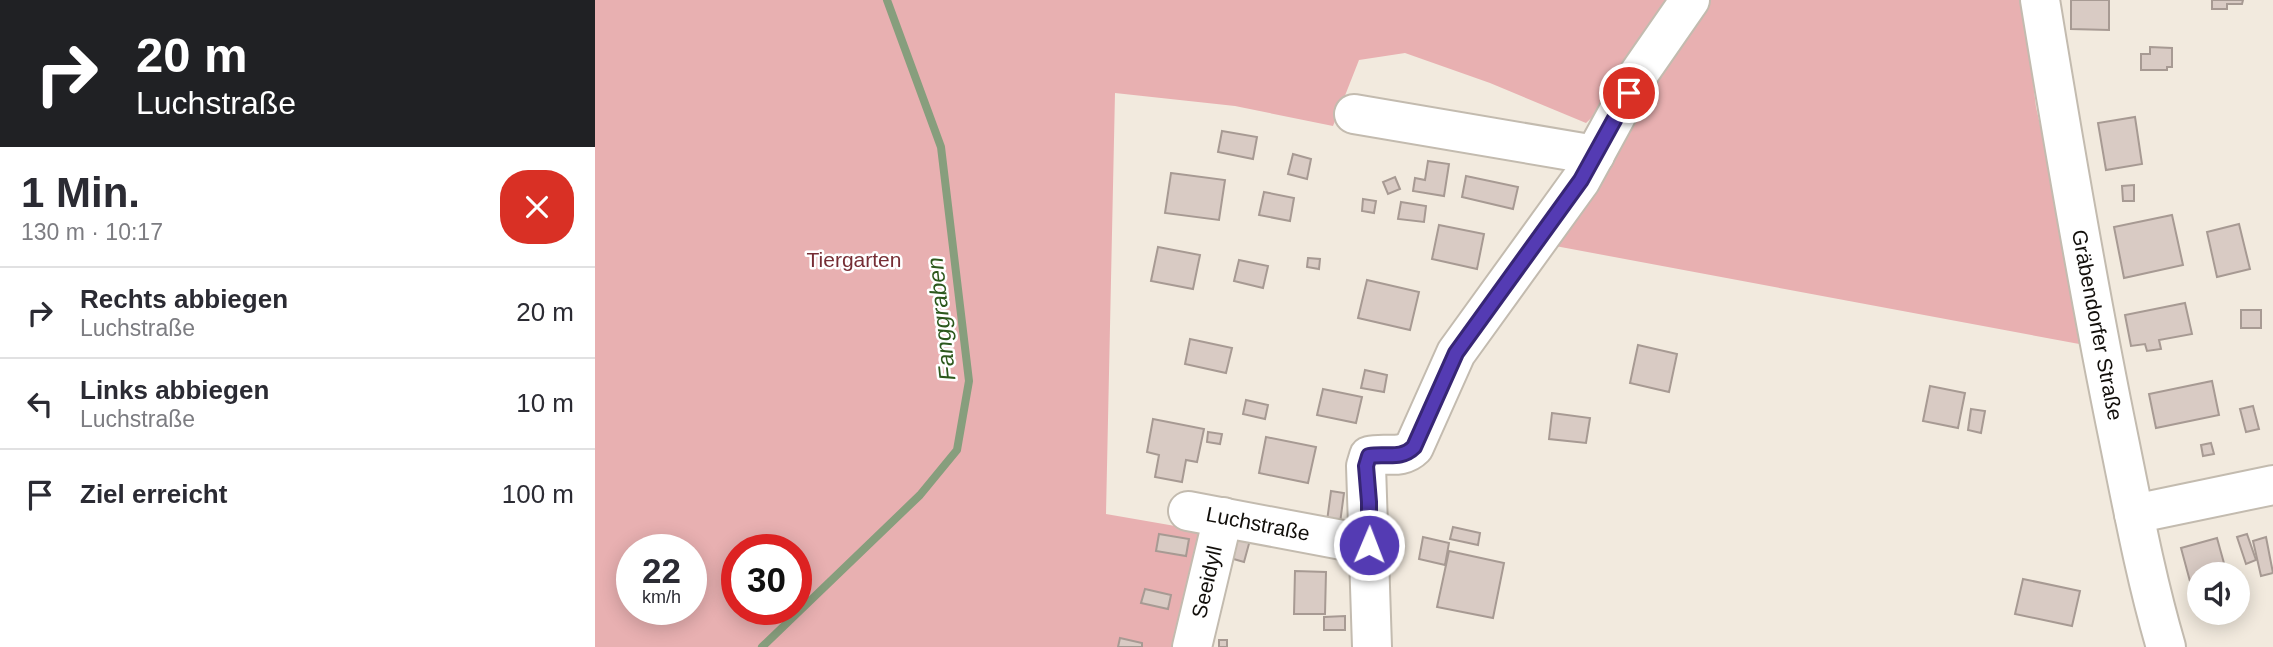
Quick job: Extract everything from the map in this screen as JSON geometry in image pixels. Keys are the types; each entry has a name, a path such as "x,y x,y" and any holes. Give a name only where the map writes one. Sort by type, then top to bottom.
{"street":[{"path":"1372,647 1366,466 1369,456 1399,456 1414,447 1456,353 1581,180 1640,72 1690,0"},
{"name":"Gräbendorfer Straße","path":"2040,0 2101,355 2151,595 2166,647"},
{"path":"1354,114 1595,155"},
{"path":"2134,514 2273,485"},
{"name":"Luchstraße","path":"1206,514 1369,545"},
{"name":"Seeidyll","path":"1192,647 1206,514"}],"green space":[{"name":"Tiergarten","path":"595,0 1677,0 1623,88 1586,123 1490,83 1405,53 1359,60 1333,126 1235,106 1115,93 1106,514 1227,535 1200,647 595,647"},
{"path":"1705,0 2023,0 2036,107 2090,346 1550,245"}],"building":[{"path":"2071,0 2109,0 2109,30 2071,29"},
{"path":"2212,0 2243,0 2242,4 2227,4 2227,9 2212,9"},
{"path":"2150,47 2172,48 2172,67 2167,67 2167,70 2141,70 2141,54 2150,54"},
{"path":"2135,117 2142,164 2106,170 2098,123"},
{"path":"1222,131 1257,137 1253,159 1218,152"},
{"path":"1293,154 1311,159 1307,179 1288,174"},
{"path":"1428,161 1449,164 1444,196 1413,191 1415,178 1425,180"},
{"path":"1171,173 1225,180 1219,220 1165,213"},
{"path":"1466,176 1518,187 1513,209 1462,197"},
{"path":"1395,177 1400,189 1388,194 1383,182"},
{"path":"2134,185 2134,201 2123,201 2122,186"},
{"path":"1264,192 1294,198 1290,221 1259,215"},
{"path":"1363,199 1376,201 1374,213 1362,211"},
{"path":"1401,202 1426,206 1424,222 1398,219"},
{"path":"2172,215 2183,265 2124,278 2114,227"},
{"path":"2239,224 2250,269 2217,277 2207,232"},
{"path":"1439,225 1484,234 1477,269 1432,259"},
{"path":"1158,247 1200,255 1193,289 1151,281"},
{"path":"1308,258 1320,259 1319,269 1307,267"},
{"path":"1239,260 1268,266 1263,288 1234,281"},
{"path":"1367,280 1419,292 1410,330 1358,318"},
{"path":"2185,303 2192,334 2159,340 2161,349 2147,351 2145,344 2131,346 2125,315"},
{"path":"2241,310 2261,310 2261,328 2241,328"},
{"path":"1190,339 1232,348 1226,373 1185,364"},
{"path":"1638,345 1677,354 1669,392 1630,383"},
{"path":"1365,370 1387,375 1384,392 1361,388"},
{"path":"2212,381 2219,415 2156,428 2149,394"},
{"path":"1930,386 1965,393 1958,428 1923,421"},
{"path":"1323,389 1362,397 1356,423 1317,415"},
{"path":"1246,400 1268,405 1265,419 1243,414"},
{"path":"2253,406 2259,429 2246,432 2240,409"},
{"path":"1971,409 1985,411 1981,433 1968,430"},
{"path":"1552,413 1590,418 1586,443 1549,439"},
{"path":"1153,419 1204,429 1197,462 1186,460 1182,482 1155,477 1159,455 1147,452"},
{"path":"1208,432 1222,434 1220,444 1207,442"},
{"path":"1266,437 1316,447 1308,483 1259,473"},
{"path":"2211,443 2214,454 2203,456 2201,445"},
{"path":"1331,491 1344,493 1340,523 1327,521"},
{"path":"1453,527 1480,533 1478,545 1450,539"},
{"path":"1159,534 1189,539 1186,556 1156,551"},
{"path":"1229,534 1250,540 1244,562 1223,556"},
{"path":"2247,534 2256,560 2245,562 2237,537"},
{"path":"1423,537 1449,543 1445,565 1419,559"},
{"path":"2266,537 2273,573 2261,576 2253,541"},
{"path":"2217,538 2224,562 2187,562 2187,570 2181,548"},
{"path":"1449,551 1504,563 1493,618 1437,607"},
{"path":"1295,571 1326,572 1325,614 1294,614"},
{"path":"2023,579 2080,591 2072,626 2015,614"},
{"path":"1145,589 1171,595 1168,609 1141,603"},
{"path":"1345,616 1345,630 1324,630 1324,617"},
{"path":"1120,638 1142,643 1142,647 1118,647"},
{"path":"1219,640 1227,640 1227,647 1219,647"}],"waterway":[{"name":"Fanggraben","path":"762,647 920,495 957,450 969,381 941,147 887,0"}],"route":[{"path":"1369,545 1366,466 1369,456 1399,456 1414,447 1456,353 1581,180 1629,93"}]}
